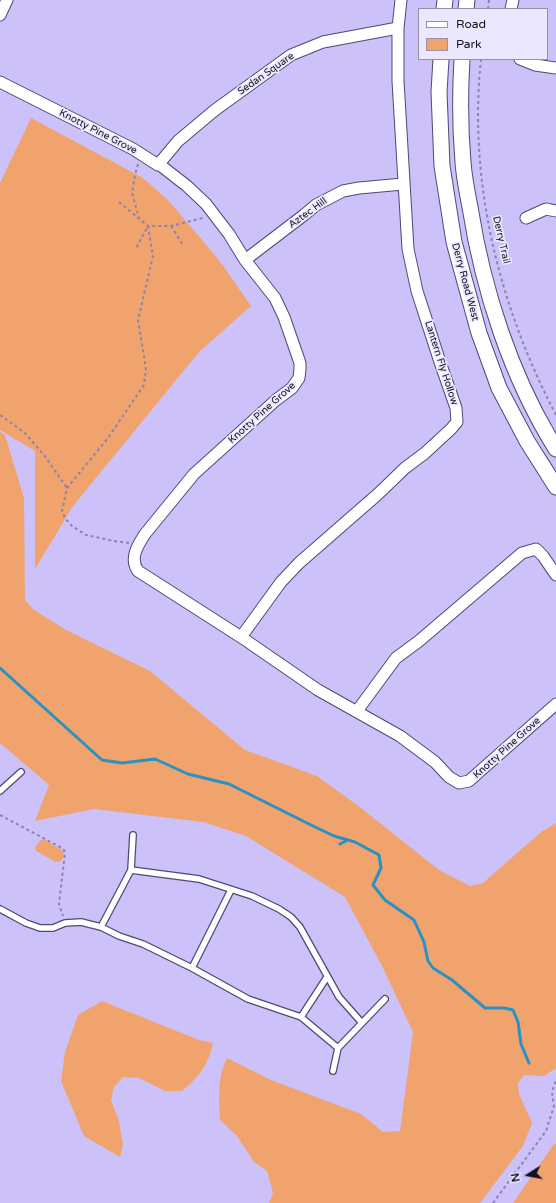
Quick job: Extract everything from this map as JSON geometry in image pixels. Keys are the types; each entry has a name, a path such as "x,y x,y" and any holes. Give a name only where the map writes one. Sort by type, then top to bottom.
{"main road":[{"name":"Derry Road West","path":"441,60 439,92 442,166 454,242 479,333 499,388 526,441 556,486"},
{"name":"Derry Road West","path":"462,60 460,94 463,163 475,238 498,323 519,378 544,430 556,449"}],"street":[{"path":"0,15 7,0"},
{"name":"Lantern Fly Hollow","path":"241,637 281,582 299,563 405,468 425,453 452,429 457,422 456,408 417,291 408,249 398,96 398,28 401,0"},
{"name":"Sedan Square","path":"158,165 178,141 214,110 291,55 323,42 398,28"},
{"path":"522,60 535,65 556,68"},
{"name":"Knotty Pine Grove","path":"0,82 141,154 160,165 187,186 206,204 245,260 275,298 284,317 300,363 299,378 292,388 276,400 194,474 138,544 134,558 138,571 241,637 318,690 400,736 435,762 449,777 458,783 469,781 556,704"},
{"name":"Aztec Hill","path":"245,260 316,205 338,193 359,188 403,184"},
{"path":"526,218 546,209 556,211"},
{"path":"357,711 396,658 522,553 536,550 543,556 556,575"}],"lane":[{"path":"0,791 21,772"},
{"path":"101,927 131,870 133,835"},
{"path":"131,870 199,879 252,896 280,910 300,927 339,997 362,1023"},
{"path":"192,968 231,890"},
{"path":"0,908 26,923 40,928 53,928 65,923 81,922 101,927 119,936 143,944 248,998 302,1017 338,1048"},
{"path":"302,1017 328,977"},
{"path":"333,1071 338,1048 386,999"}],"path":[{"name":"Derry Trail","path":"481,60 478,82 478,136 483,190 489,228 505,292 521,339 556,415"},
{"path":"140,219 132,193 141,154"},
{"path":"119,202 148,226 153,256 138,320 146,369 144,385 108,438 67,488 62,511 64,518 72,526 86,535 138,544"},
{"path":"148,226 171,226 214,215"},
{"path":"135,250 148,226"},
{"path":"171,226 183,245"},
{"path":"0,415 25,433 44,455 67,488"},
{"path":"0,815 60,846 64,850 65,854 59,904 65,923"},
{"path":"493,1203 546,1131 554,1106 552,1092 556,1080"}],"green space":[{"path":"31,118 143,178 168,200 219,260 251,306 199,352 73,506 35,569 35,451 0,430 0,183"},
{"path":"0,432 5,435 24,498 25,600 34,610 68,631 150,671 245,750 317,776 361,808 439,870 470,886 483,883 541,832 556,823 556,1068 544,1076 524,1075 518,1083 519,1094 532,1123 523,1146 480,1203 269,1203 273,1193 267,1171 254,1162 237,1136 220,1120 220,1081 227,1058 271,1080 361,1114 383,1132 400,1131 413,1032 382,966 345,897 246,836 203,822 94,809 35,821 49,785 0,743"},
{"path":"41,840 45,840 63,851 64,856 61,861 56,862 36,851 35,847"},
{"path":"102,1001 199,1040 213,1043 206,1064 198,1076 182,1091 165,1091 139,1078 123,1077 114,1087 111,1100 119,1121 123,1145 120,1157 84,1136 61,1081 65,1052 78,1015"},
{"path":"554,1144 556,1144 556,1203 513,1203"}],"waterway":[{"path":"0,668 102,760 122,763 155,759 188,774 229,784 334,836 355,842 379,855 381,868 373,885 385,900 414,920 424,942 428,961 433,968 452,980 485,1008 504,1008 513,1010 518,1022 521,1044 529,1063"},
{"path":"340,844 348,840"}]}
